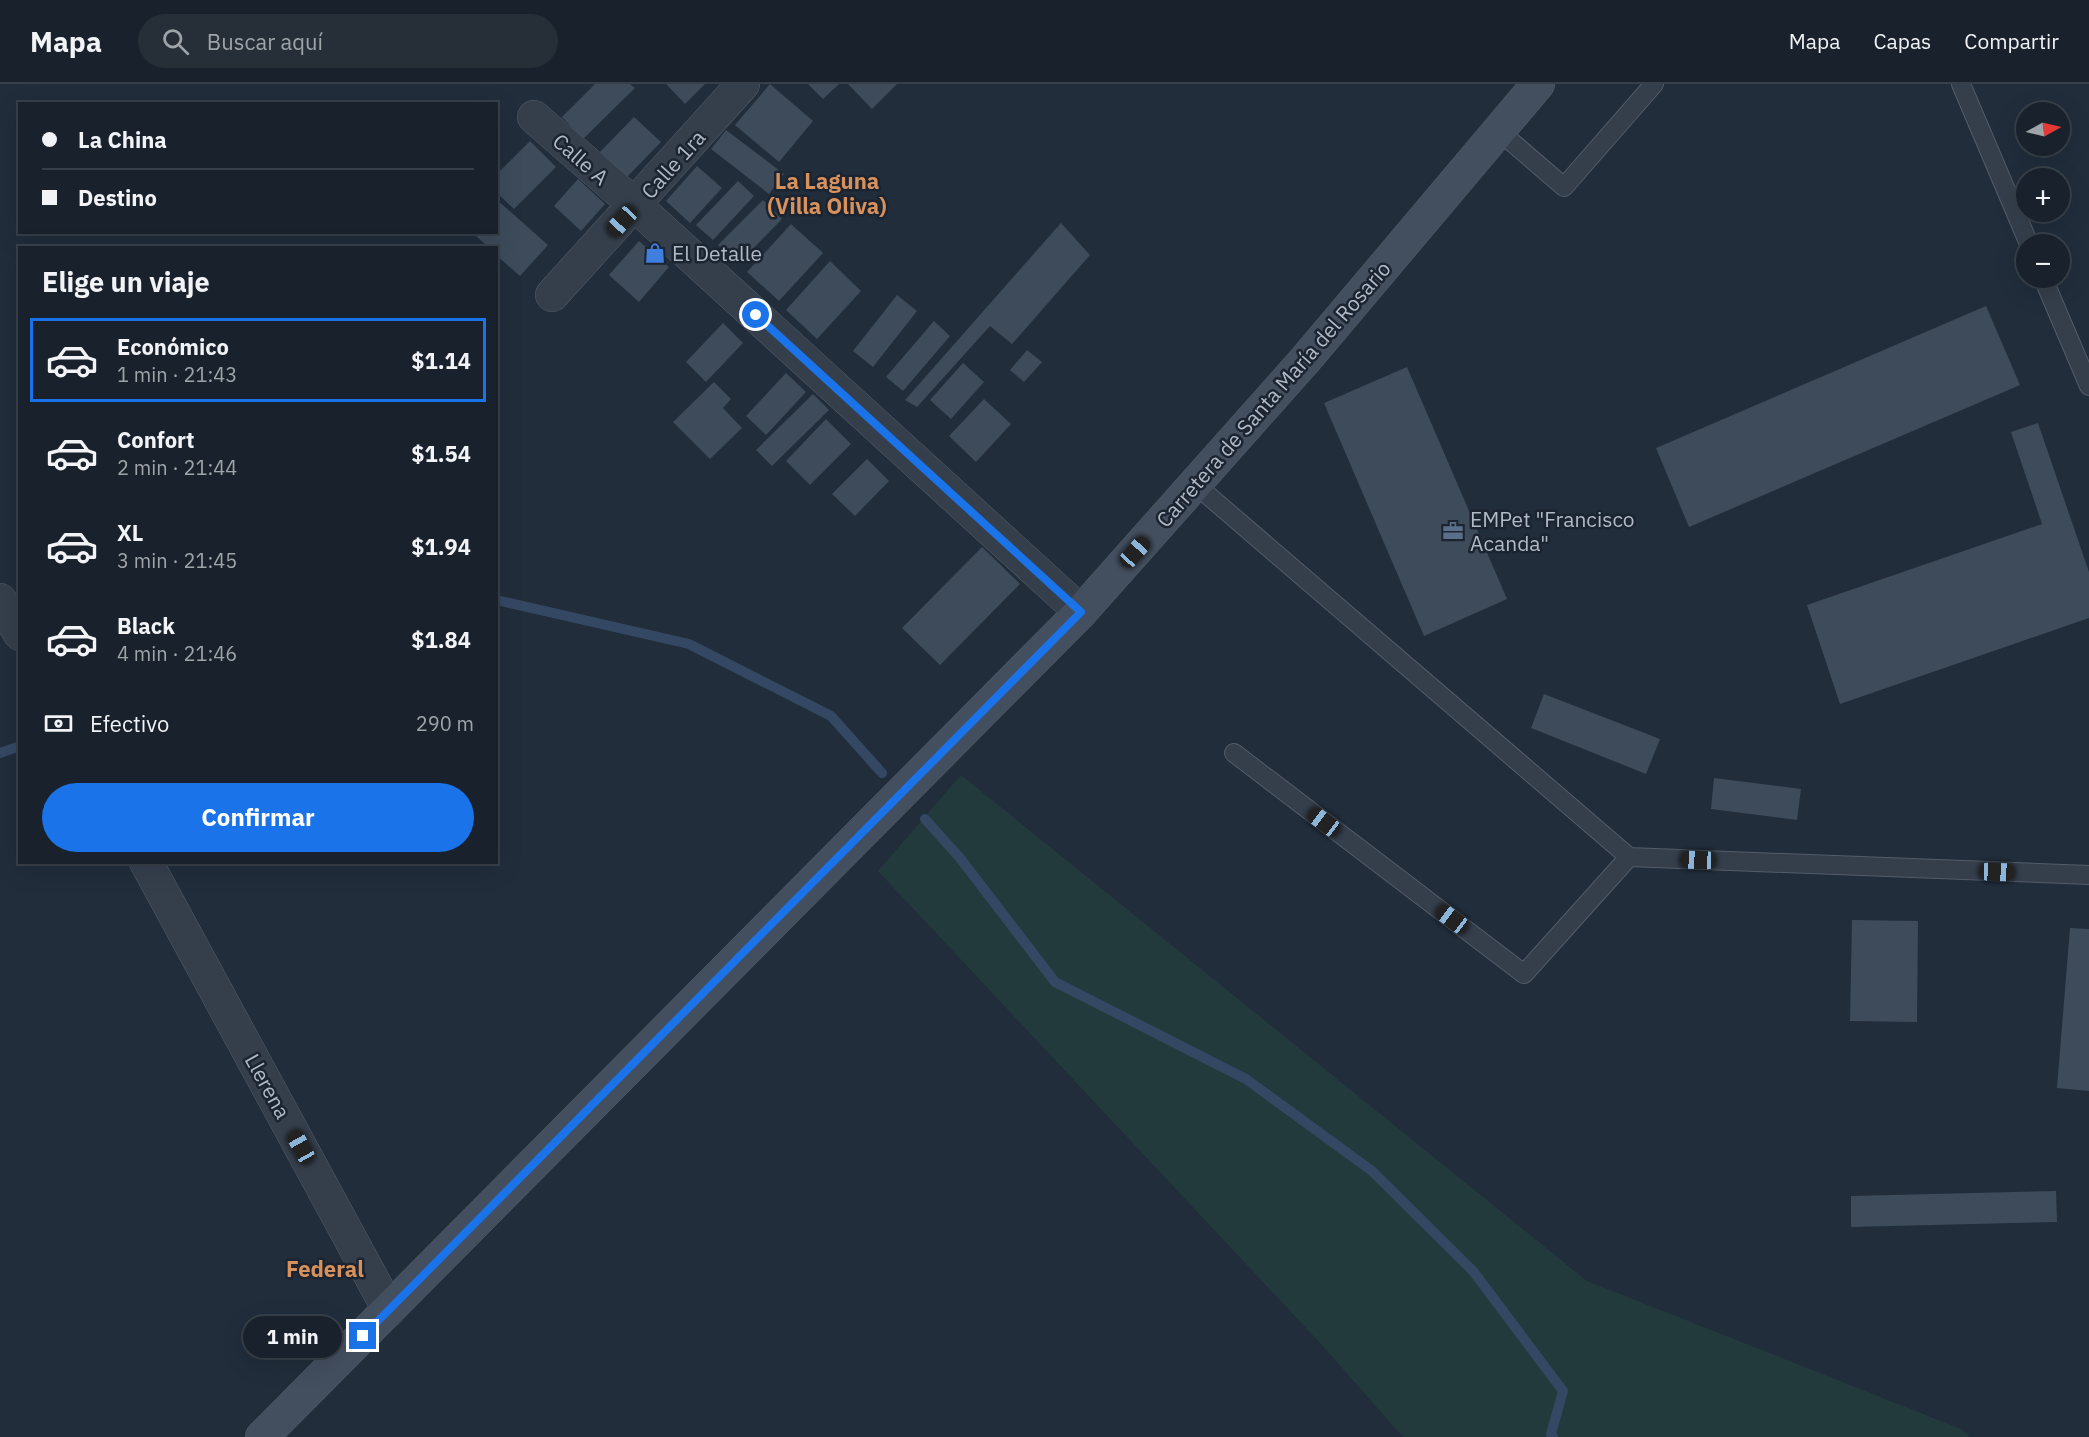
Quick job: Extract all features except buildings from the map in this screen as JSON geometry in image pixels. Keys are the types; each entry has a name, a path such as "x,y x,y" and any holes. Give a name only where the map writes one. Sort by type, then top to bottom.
{"main road":[{"name":"Carretera de Santa María del Rosario","path":"262,1437 1081,612 1196,485 1538,84"}],"street":[{"name":"Calle 1ra","path":"552,295 636,206 744,84"},
{"name":"Calle A","path":"534,117 636,206 1081,612"},
{"path":"0,600 18,631"},
{"name":"Llerena","path":"147,864 389,1310"}],"lane":[{"path":"1499,130 1564,188 1654,84"},
{"path":"1961,84 2025,234"},
{"path":"2047,288 2089,386"},
{"path":"1196,485 1629,857 2089,875"},
{"path":"1234,753 1524,974 1629,857"}],"green space":[{"path":"961,775 1587,1281 1961,1429 1970,1437 1403,1437 1321,1344 878,871"}],"waterway":[{"path":"498,600 689,644 831,716 882,773"},
{"path":"0,753 18,747"},
{"path":"925,819 960,858 1055,982 1246,1079 1372,1171 1473,1271 1563,1391 1551,1434 1553,1437"}],"place":[{"name":"El Detalle","path":"655,253"},
{"name":"EMPet \"Francisco Acanda\"","path":"1453,531"}],"district":[{"name":"La Laguna (Villa Oliva)","path":"827,192"},
{"name":"Federal","path":"325,1268"}],"route":[{"path":"363,1336 954,744 1081,612 756,315"}]}
